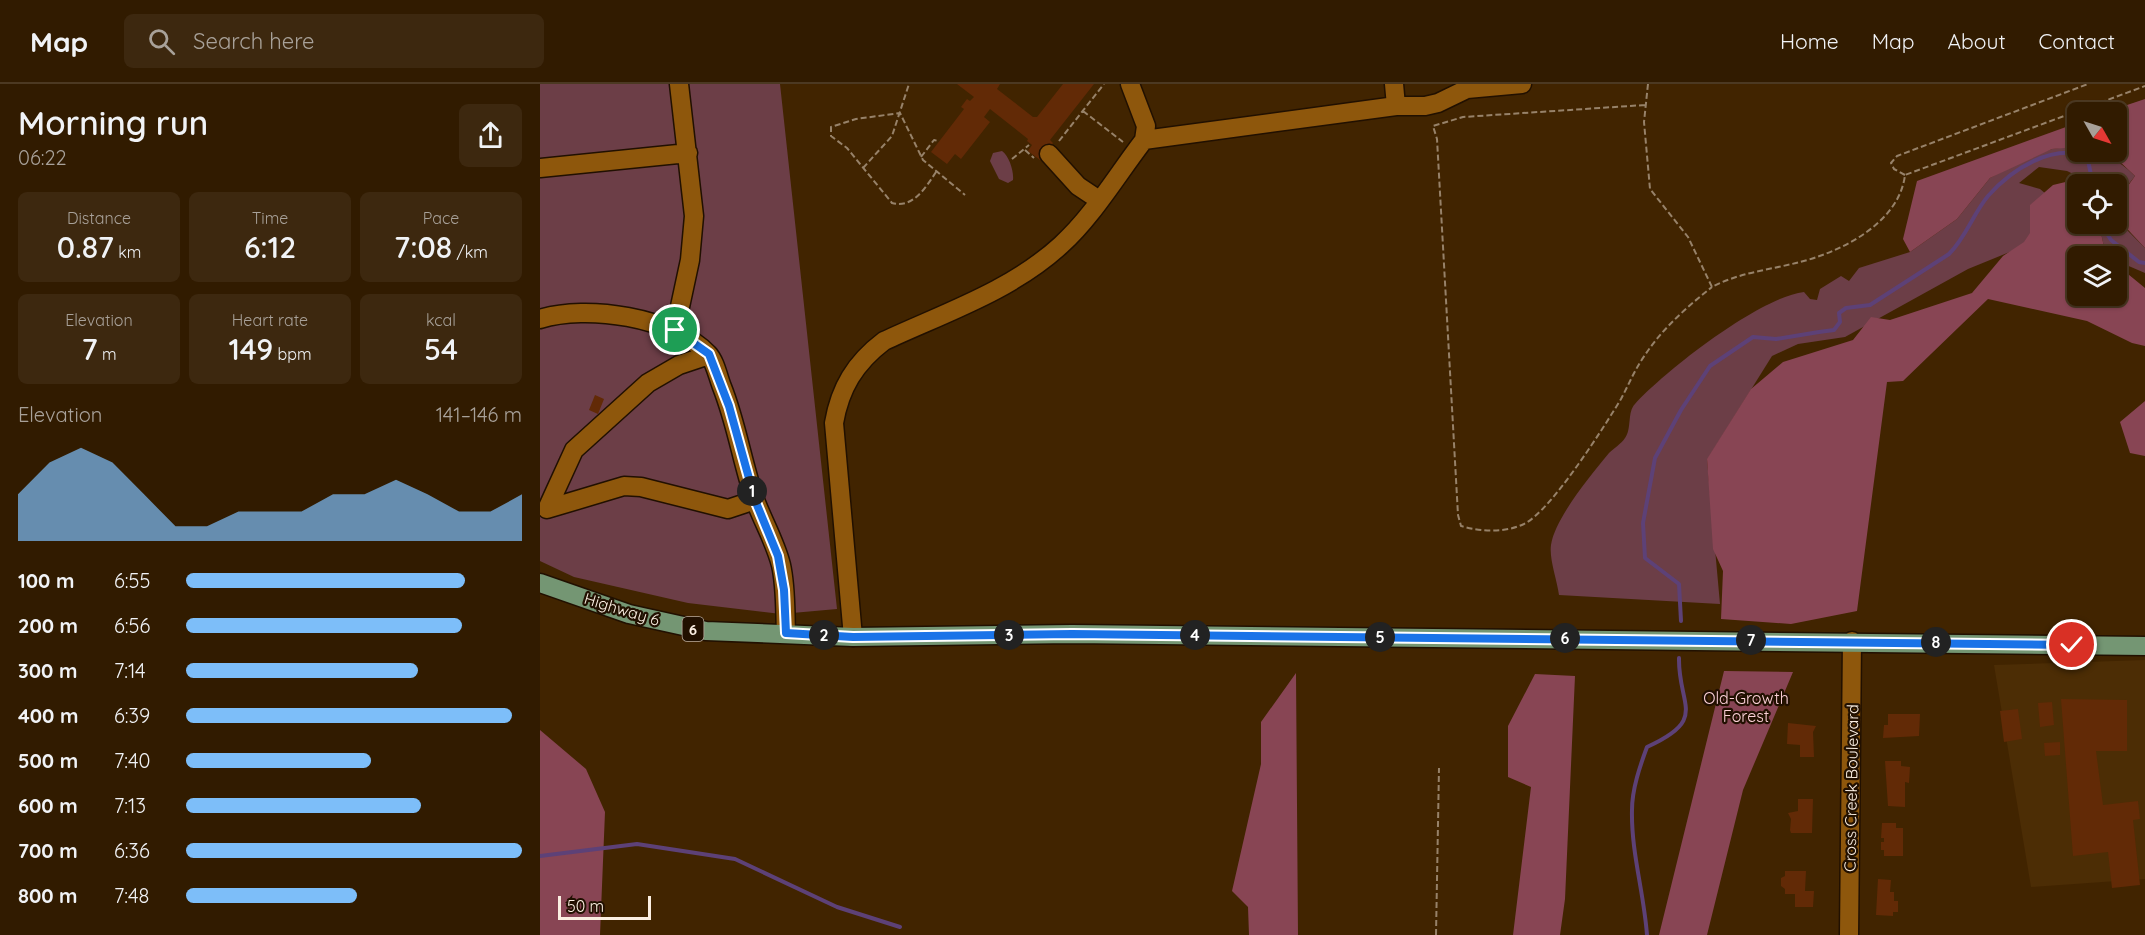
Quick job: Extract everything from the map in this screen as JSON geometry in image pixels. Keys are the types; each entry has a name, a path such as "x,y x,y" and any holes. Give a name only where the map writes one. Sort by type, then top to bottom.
{"main road":[{"name":"Highway 6","path":"540,583 628,614 706,631 853,637 1072,634 2145,646"}],"street":[{"path":"675,330 694,238 688,153 679,84"},
{"path":"853,637 833,439 837,407 850,376 859,363 884,341 1002,286 1041,262 1062,244 1144,140 1146,126 1130,84"},
{"path":"1394,84 1396,106"},
{"path":"1144,140 1396,106 1425,106 1438,103 1467,89 1522,84"},
{"path":"1054,148 1078,186 1098,200"},
{"path":"540,168 688,153"},
{"path":"540,319 560,313 590,313 648,322 675,330 709,354 729,406 755,500 781,565 786,633"},
{"path":"542,510 574,450 648,382 679,365 709,354"},
{"path":"542,510 624,486 641,487 728,509 755,500"},
{"name":"Cross Creek Boulevard","path":"1849,935 1852,641"}],"path":[{"path":"863,168 892,136 909,84"},
{"path":"1054,148 1104,84"},
{"path":"1648,84 1645,105 1646,161 1650,189 1688,237 1712,287"},
{"path":"2088,84 1897,156 1891,163 1894,169 1905,175 2145,86"},
{"path":"1645,105 1463,117 1433,126 1437,140 1458,515 1461,526 1485,531 1510,529 1526,523 1545,506 1615,408 1645,354 1670,325 1712,287 1759,270 1821,255 1872,229 1898,196 1905,175"},
{"path":"1083,110 1120,140"},
{"path":"900,113 921,157 964,195"},
{"path":"900,113 856,119 831,127 831,136 847,148 888,200 897,204 911,202 936,172"},
{"path":"921,157 934,140 938,141"},
{"path":"1012,159 1029,145"},
{"path":"1436,935 1438,768"}],"shaded area":[{"path":"540,84 780,84 837,609 781,614 688,603 574,577 540,561"},
{"path":"2067,147 2067,162 2116,162 2135,176 2127,186 2127,174 2073,174 2039,167 2019,183 2040,189 2052,199 2044,238 1968,269 1845,337 1798,344 1772,356 1707,460 1720,604 1559,595 1552,563 1551,545 1559,522 1593,473 1625,438 1633,407 1649,390 1690,355 1763,307 1785,297 1804,292 1810,299 1817,300 1820,289 1841,276 1849,281 1859,268 1910,252 1957,219 1990,178 2032,156"},
{"path":"1002,151 1009,160 1013,172 1013,180 1008,183 999,179 990,161 993,153"},
{"path":"2127,230 2145,248 2145,273 2127,265 2127,246 2104,246 2101,234 2127,234"},
{"path":"2145,660 2145,879 2031,887 1994,665"}],"green space":[{"path":"2145,99 2145,248 2127,229 2127,187 2135,176 2120,162 2127,162 2127,105"},
{"path":"2067,127 2067,148 2052,149 1990,178 1957,219 1910,252 1903,239 1917,181"},
{"path":"2067,182 2067,234 2101,234 2104,246 2067,246 2067,306 2127,306 2127,273 2145,288 2145,346 2132,343 2087,321 1988,299 1903,381 1887,382 1857,611 1791,624 1721,619 1723,571 1713,549 1707,459 1751,389 1783,362 1853,340 1871,317 1890,320 1972,293 2003,256 2024,242 2030,233 2030,205 2053,185"},
{"path":"2145,401 2145,456 2130,453 2120,422"},
{"name":"Old-Growth Forest","path":"1724,671 1793,672 1743,790 1707,935 1659,935"},
{"path":"1296,673 1298,935 1249,935 1248,907 1232,891 1261,764 1261,722"},
{"path":"1535,674 1575,676 1565,899 1560,935 1513,935 1531,787 1508,777 1508,726"},
{"path":"540,730 586,769 605,812 600,935 540,935"}],"building":[{"path":"957,84 1000,84 997,89 1033,117 1037,117 1063,84 1094,84 1050,140 1053,143 1040,160 1028,151 1032,145 1027,141 1028,139 990,109 984,117 990,122 961,159 955,154 947,164 931,152 964,109 961,107 967,99 970,101 974,97"},
{"path":"595,395 604,399 598,414 589,410"},
{"path":"2061,699 2127,700 2127,751 2096,751 2103,805 2138,801 2140,819 2133,820 2140,885 2112,888 2108,852 2073,856"},
{"path":"2052,702 2054,725 2040,727 2038,703"},
{"path":"2018,709 2022,739 2004,742 2000,711"},
{"path":"1888,714 1920,714 1919,736 1883,738 1884,725 1888,725"},
{"path":"1788,723 1816,726 1813,732 1814,757 1800,757 1800,745 1787,744"},
{"path":"2060,742 2060,755 2045,756 2044,743"},
{"path":"1885,761 1901,761 1901,766 1910,767 1909,783 1905,782 1905,807 1888,806"},
{"path":"1798,799 1813,799 1812,833 1791,833 1791,819 1788,813 1798,811"},
{"path":"1882,823 1896,823 1896,828 1903,828 1903,856 1884,856 1884,850 1881,850 1881,842 1884,842 1884,838 1881,838"},
{"path":"1785,871 1806,871 1805,891 1814,891 1813,907 1795,907 1795,894 1785,894 1785,889 1781,886 1781,878 1785,876"},
{"path":"1878,879 1891,880 1890,892 1894,892 1894,901 1898,901 1898,912 1893,912 1893,916 1876,915"}],"waterway":[{"path":"1681,621 1679,584 1645,558 1643,523 1655,458 1681,410 1710,366 1753,337 1776,339 1834,330 1840,322 1839,313 1846,308 1870,305 1949,254 1988,196 2020,168 2033,161 2060,153 2087,156 2091,174"},
{"path":"2107,234 2111,240 2139,262 2145,263"},
{"path":"1647,935 1632,826 1632,802 1647,747 1678,728 1684,719 1686,710 1679,658"},
{"path":"540,856 637,844 735,859 837,907 900,927"}],"route":[{"path":"675,330 709,354 729,406 755,500 778,556 783,577 786,633 853,637 1072,634 2072,645"}]}
